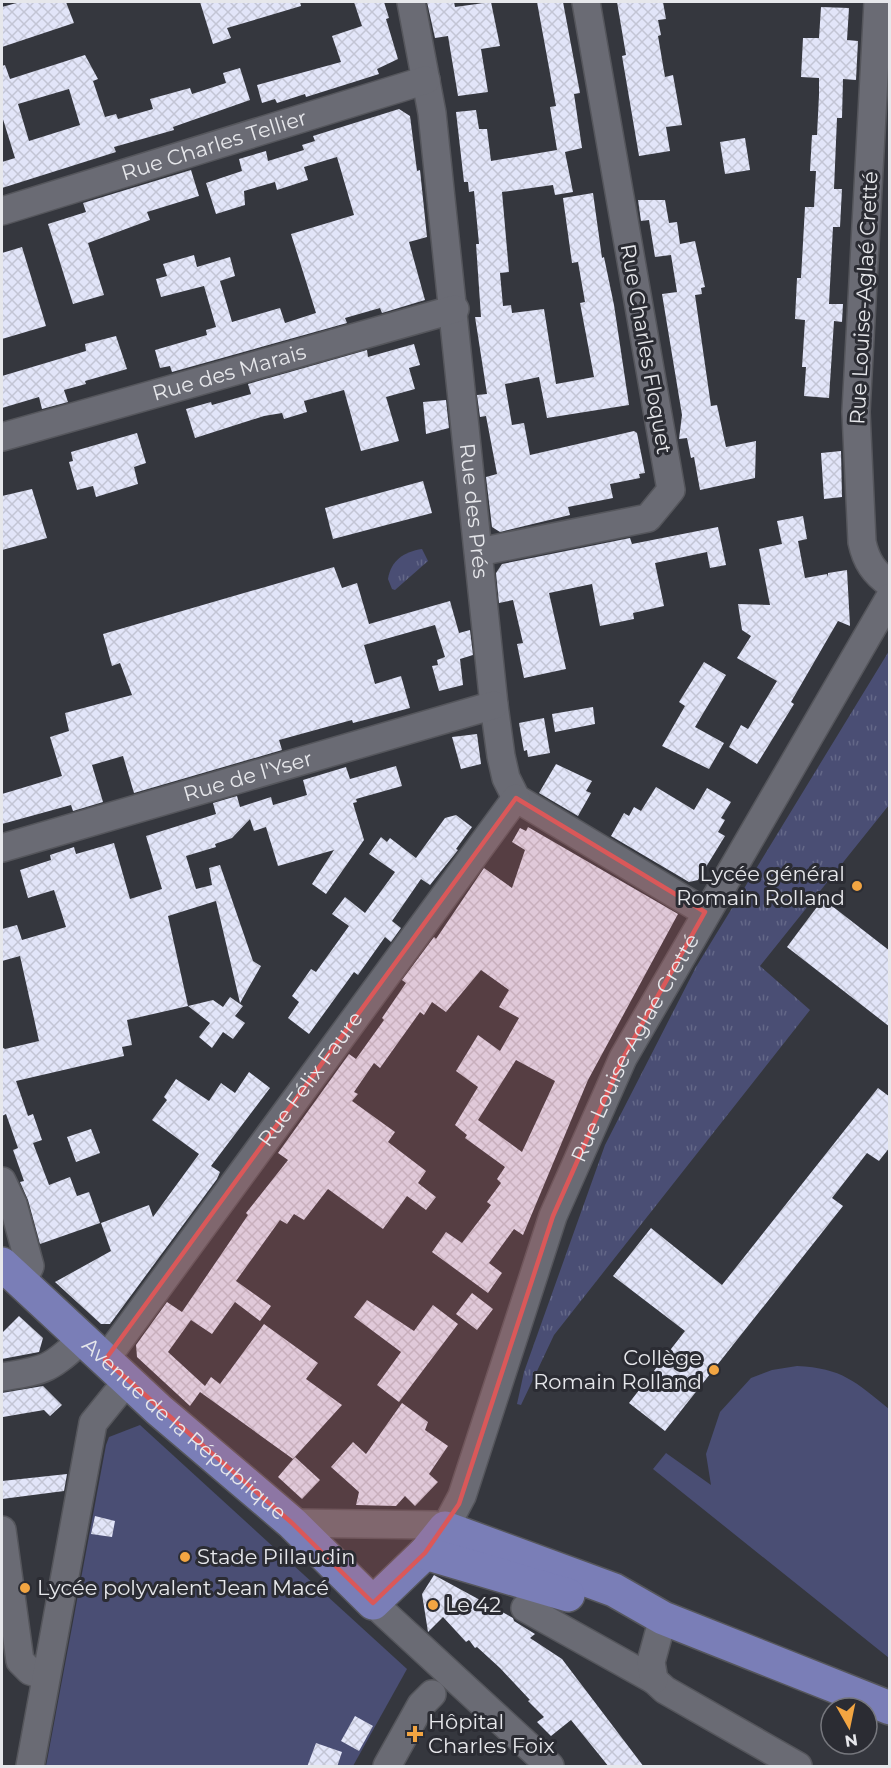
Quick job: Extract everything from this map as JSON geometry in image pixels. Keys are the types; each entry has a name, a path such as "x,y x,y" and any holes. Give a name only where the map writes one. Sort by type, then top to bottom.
{"main road":[{"name":"Avenue de la République","path":"12,1274 105,1360 292,1523 373,1604"},
{"path":"373,1604 435,1536 610,1608 663,1618 890,1708"}],"street":[{"name":"Rue des Prés","path":"411,2 432,113 455,309 494,705 506,778 516,798"},
{"name":"Rue Charles Floquet","path":"479,552 648,518 671,490 586,2"},
{"name":"Rue Louise-Aglaé Cretté","path":"878,2 880,130 856,412 862,542 865,556 872,568 890,584"},
{"name":"Rue Charles Tellier","path":"2,211 426,80"},
{"name":"Rue des Marais","path":"2,437 455,309"},
{"name":"Rue Louise-Aglaé Cretté","path":"435,1536 462,1496 553,1216 623,1058 705,912 890,597"},
{"name":"Rue de l'Yser","path":"2,848 494,705"},
{"path":"516,798 705,912"},
{"name":"Rue Félix Faure","path":"105,1360 516,798"},
{"path":"2,1181 13,1204 30,1266 12,1274"},
{"path":"2,1377 41,1370 58,1362 105,1360 30,1767"},
{"path":"292,1523 435,1536"},
{"path":"2,1530 20,1661 30,1671 46,1676"},
{"name":"Avenue de la République","path":"373,1604 550,1767"},
{"path":"525,1608 654,1680 665,1690 798,1767"},
{"path":"654,1680 651,1662 663,1618"},
{"path":"387,1767 421,1705 432,1694"}],"highlighted area":[{"path":"516,798 705,912 623,1058 553,1216 459,1504 425,1553 373,1603 292,1523 105,1360"}],"green space":[{"path":"422,549 428,561 395,590 392,589 388,579 395,562 410,552"},
{"path":"889,651 889,805 760,966 810,1010 554,1335 521,1405 517,1404 524,1372 605,1145 696,967"},
{"path":"797,1366 826,1370 848,1378 889,1409 889,1658 653,1469 666,1453 711,1485 706,1454 720,1412 751,1378 772,1370"},
{"name":"Stade Pillaudin","path":"140,1425 407,1669 353,1766 46,1766 106,1445 109,1437"}],"building":[{"path":"20,2 66,2 74,23 2,47 2,7"},
{"path":"200,2 300,2 301,6 227,28 231,38 213,44"},
{"path":"354,2 384,2 389,18 386,19 398,59 377,69 379,74 306,97 305,94 277,103 275,99 262,103 257,85 341,62 332,36 362,26"},
{"path":"427,2 454,2 455,7 491,2 500,46 481,49 488,92 458,96 448,36 435,38"},
{"path":"537,2 563,2 580,93 574,94 582,148 565,152 573,192 555,195 553,185 502,192 509,272 500,273 503,306 511,305 512,313 544,309 556,384 594,377 580,303 585,302 578,262 572,263 563,198 593,193 602,258 604,257 614,305 629,405 547,418 539,377 505,384 512,425 524,423 530,455 634,431 637,433 645,473 639,474 640,478 610,484 613,498 568,507 570,515 500,532 492,527 486,477 497,474 486,416 480,417 477,395 487,394 475,317 481,317 476,244 479,244 474,191 469,192 468,182 464,182 456,112 476,110 479,129 487,129 491,161 557,150 550,107 556,106"},
{"path":"617,2 663,2 666,19 658,20 661,35 658,36 665,77 673,75 682,125 666,127 670,151 639,156 622,56 626,55"},
{"path":"821,7 849,8 847,40 858,41 856,80 843,79 842,118 837,118 834,189 842,189 840,227 833,227 829,304 843,304 842,322 834,321 829,398 804,396 806,367 802,367 805,320 795,319 797,278 801,278 805,207 814,207 816,171 810,171 812,135 817,135 819,95 819,78 801,77 803,38 819,38"},
{"path":"85,55 98,79 93,81 105,117 116,114 118,119 153,109 150,99 190,88 192,94 226,83 223,73 240,68 250,100 173,127 174,130 114,147 116,152 2,188 2,162 15,158 2,116 2,66 5,65 10,79","holes":["69,89 80,125 29,141 18,104"]},
{"path":"399,109 410,116 417,171 420,170 427,237 409,242 425,300 382,313 380,308 345,318 347,323 172,372 170,366 160,368 155,350 207,335 206,330 216,327 204,286 161,297 156,279 167,276 163,264 194,255 197,267 230,257 235,276 220,281 232,322 280,308 285,323 316,313 291,234 354,215 337,157 304,167 308,180 277,190 275,182 244,191 245,205 216,214 206,183 242,171 239,159 266,151 268,161 304,150 302,145 315,141 313,136"},
{"path":"745,138 750,170 725,174 720,142"},
{"path":"191,170 199,196 147,212 150,220 88,243 104,295 73,304 48,224 86,212 83,203"},
{"path":"638,200 665,200 669,223 677,222 680,244 695,241 705,287 701,288 702,294 695,295 711,406 717,405 726,447 756,441 755,478 700,490 694,457 691,458 687,438 679,439 682,415 662,294 677,292 671,255 655,257 649,220 641,221"},
{"path":"22,247 46,326 2,339 2,253"},
{"path":"116,336 127,369 85,381 86,384 64,390 68,402 42,409 39,397 2,408 2,376 86,351 85,344"},
{"path":"414,344 420,365 409,368 415,389 386,397 399,441 361,451 344,390 304,401 307,412 284,419 282,413 264,416 195,438 186,409 211,402 212,405 251,394 248,384 367,350 368,357"},
{"path":"446,400 449,428 426,434 423,402"},
{"path":"137,433 146,463 134,467 138,484 96,497 93,486 77,490 69,462 73,461 71,452"},
{"path":"841,451 842,497 824,499 821,453"},
{"path":"423,481 432,513 333,539 325,508"},
{"path":"32,489 47,538 2,550 2,496"},
{"path":"803,516 807,539 798,541 805,578 827,574 828,577 828,573 847,570 850,626 838,621 791,702 794,704 757,764 729,747 741,725 748,729 777,681 737,658 751,636 742,630 738,604 770,605 759,549 782,544 777,521"},
{"path":"718,527 726,565 710,568 707,552 655,563 664,606 633,613 634,619 600,626 592,584 549,593 566,669 524,678 517,644 523,643 513,600 499,603 496,573 502,564 630,538 632,544"},
{"path":"334,567 342,588 357,583 369,624 450,601 459,633 470,630 473,655 460,659 463,685 439,691 432,666 438,665 437,660 445,657 435,625 364,645 375,684 401,676 410,708 353,723 352,720 279,740 282,750 134,793 123,756 92,765 103,802 73,811 71,805 2,824 2,794 62,776 50,737 69,731 65,713 132,695 120,663 112,666 103,634"},
{"path":"704,662 726,675 695,727 724,743 709,769 662,746 685,706 679,702"},
{"path":"593,707 595,724 555,732 552,714"},
{"path":"544,718 550,753 528,757 527,750 524,751 519,723"},
{"path":"477,734 481,764 461,769 452,737"},
{"path":"556,764 592,781 586,791 591,793 578,816 539,793"},
{"path":"396,766 402,786 356,799 357,802 353,803 364,840 326,894 312,884 334,850 278,866 266,827 254,831 250,819 232,838 215,844 216,847 186,856 196,889 212,885 209,868 220,865 253,961 261,966 240,1003 216,901 168,916 188,1006 127,1020 132,1045 122,1047 124,1056 16,1081 28,1116 33,1114 42,1140 33,1143 49,1185 70,1177 77,1196 89,1192 100,1223 40,1244 28,1200 20,1182 24,1181 13,1150 18,1148 6,1114 2,1116 2,1047 5,1049 39,1041 20,956 2,961 2,929 17,925 22,940 66,927 54,890 28,898 20,870 51,860 50,855 74,847 76,854 114,843 130,899 162,889 146,836 216,814 213,803 237,796 240,807 271,797 273,805 307,795 303,780 346,767 350,779"},
{"path":"656,787 694,810 707,788 731,802 721,818 725,820 718,832 725,836 698,880 689,882 611,836 624,813 629,816 634,807 641,811"},
{"path":"456,815 472,827 456,849 458,850 430,885 421,879 392,921 401,928 391,942 385,937 358,975 354,972 309,1034 288,1018 299,1002 292,996 311,969 316,972 349,926 332,914 345,897 365,913 395,872 369,854 381,837 387,842 390,838 416,858 445,818"},
{"path":"528,827 678,914 588,1080 523,1235 514,1229 489,1263 502,1273 488,1293 432,1252 446,1232 462,1243 491,1205 487,1202 501,1183 497,1179 505,1167 465,1138 467,1135 455,1125 478,1087 456,1071 478,1035 500,1051 519,1018 499,1007 509,990 481,970 446,1012 432,1002 424,1015 420,1012 380,1068 374,1063 354,1092 358,1094 352,1101 395,1132 388,1142 426,1171 418,1183 436,1197 426,1210 407,1196 383,1229 328,1189 304,1220 294,1214 287,1224 280,1220 236,1281 271,1306 260,1321 235,1302 212,1334 191,1320 168,1352 205,1386 211,1377 220,1384 264,1324 318,1363 306,1379 342,1405 293,1459 200,1392 190,1406 137,1357 136,1345 167,1302 182,1312 248,1215 246,1213 288,1160 278,1153 349,1054 356,1059 384,1020 382,1018 406,983 402,980 434,937 436,939 484,868 512,888 525,850 512,842 520,828 526,831","holes":["516,1060 555,1081 522,1152 478,1120"]},
{"path":"823,899 890,951 890,1027 787,947"},
{"path":"230,997 243,1006 235,1016 245,1023 233,1039 223,1032 212,1048 199,1037 210,1023 188,1006 213,1000 223,1007"},
{"path":"249,1072 270,1088 211,1166 220,1172 217,1179 110,1324 101,1324 55,1282 111,1251 101,1223 149,1205 153,1217 199,1154 152,1120 167,1100 164,1097 176,1079 209,1101 221,1083 235,1093"},
{"path":"878,1088 890,1097 890,1147 879,1161 867,1153 832,1198 843,1206 665,1431 629,1403 685,1331 613,1276 651,1228 722,1285"},
{"path":"91,1129 100,1153 76,1162 67,1137"},
{"path":"472,1293 493,1309 477,1330 456,1314"},
{"path":"367,1300 414,1331 433,1305 458,1324 399,1402 377,1385 401,1352 354,1317"},
{"path":"19,1316 43,1338 39,1352 2,1359 2,1333"},
{"path":"43,1386 62,1405 50,1416 44,1410 3,1417 2,1393"},
{"path":"402,1403 428,1422 425,1430 448,1446 429,1474 438,1482 415,1506 405,1496 396,1506 356,1505 359,1492 331,1467 353,1442 366,1454"},
{"path":"295,1457 320,1480 302,1499 278,1477"},
{"path":"67,1474 64,1491 2,1499 2,1481"},
{"path":"95,1516 115,1521 112,1537 91,1534"},
{"path":"434,1575 513,1618 514,1621 535,1634 530,1638 562,1659 644,1767 609,1767 571,1720 551,1736 537,1722 544,1717 528,1701 530,1700 500,1668 477,1647 475,1648 469,1640 466,1642 443,1617 428,1632 422,1594"},
{"path":"355,1716 373,1726 359,1751 341,1741"},
{"path":"316,1743 342,1752 337,1767 307,1767"}],"place":[{"name":"Lycée général Romain Rolland","path":"857,886"},
{"name":"Collège Romain Rolland","path":"714,1370"},
{"name":"Stade Pillaudin","path":"185,1557"},
{"name":"Lycée polyvalent Jean Macé","path":"25,1588"},
{"name":"Le 42","path":"433,1605"},
{"name":"Hôpital Charles Foix","path":"415,1734"}]}
